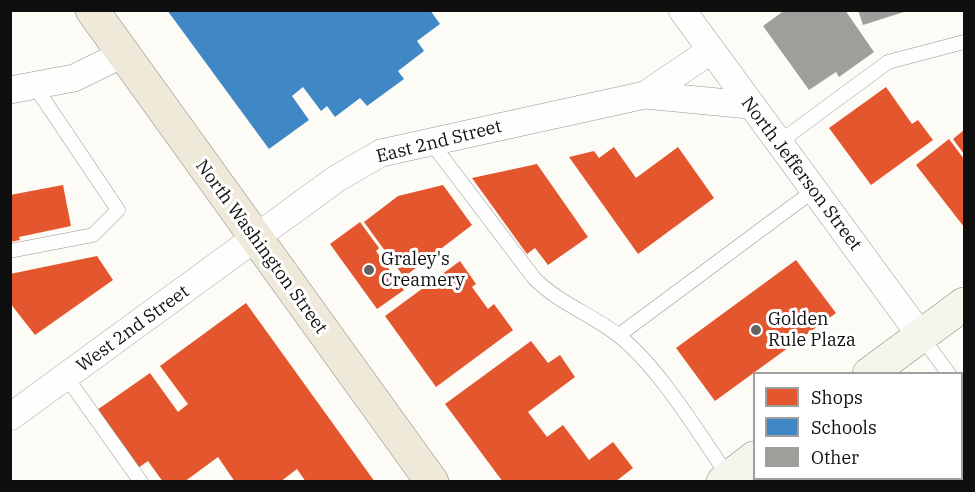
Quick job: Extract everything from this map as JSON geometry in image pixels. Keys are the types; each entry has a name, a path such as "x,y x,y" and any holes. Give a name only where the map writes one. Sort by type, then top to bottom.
{"main road":[{"name":"North Washington Street","path":"92,10 254,238 432,482"},
{"path":"872,372 964,304"},
{"path":"726,479 753,459"}],"street":[{"name":"North Jefferson Street","path":"682,10 749,105 921,336"},
{"path":"645,95 710,51"},
{"path":"22,88 75,78 123,54"},
{"path":"645,95 749,105"},
{"name":"East 2nd Street","path":"254,238 358,165 381,153 645,95"},
{"name":"West 2nd Street","path":"10,417 67,378 254,238"}],"lane":[{"path":"778,143 888,62 964,42"},
{"path":"10,251 93,235 118,210 22,88"},
{"path":"430,141 534,278 547,291 618,335 652,369 726,479"},
{"path":"618,335 813,191"},
{"path":"921,336 948,372"},
{"path":"67,378 141,482"}],"building: Shops":[{"path":"886,87 912,124 918,120 933,140 871,185 829,128"},
{"path":"964,130 964,154 953,139"},
{"path":"949,139 964,159 964,227 916,165"},
{"path":"614,147 636,178 678,147 714,198 638,254 569,157 594,151 599,158"},
{"path":"537,164 588,237 548,265 535,248 527,254 472,178"},
{"path":"63,185 71,226 19,237 20,240 10,242 10,195"},
{"path":"443,185 472,225 404,277 364,222 398,196"},
{"name":"Graley's Creamery","path":"360,222 379,248 376,251 404,290 377,309 330,244"},
{"path":"97,256 113,280 35,335 10,303 10,274"},
{"name":"Golden Rule Plaza","path":"796,260 836,313 715,401 676,348"},
{"path":"460,261 476,284 472,287 488,309 494,304 513,330 436,387 385,316"},
{"path":"246,303 375,482 306,482 297,469 280,482 235,482 218,457 184,482 163,482 148,461 138,468 97,410 150,373 178,412 188,404 160,366"},
{"path":"531,341 548,363 560,355 575,377 528,412 547,437 563,425 589,460 613,442 633,468 615,482 503,482 445,404"}],"building: Schools":[{"path":"167,10 430,10 440,24 417,41 424,51 398,71 404,79 367,106 360,98 335,117 327,106 321,111 303,87 292,96 309,120 269,149"}],"building: Other":[{"path":"785,10 845,10 874,52 839,77 836,72 809,90 763,26"},
{"path":"858,10 907,10 907,11 863,25"}],"place":[{"name":"Graley's Creamery","path":"369,270"},
{"name":"Golden Rule Plaza","path":"756,330"}]}
